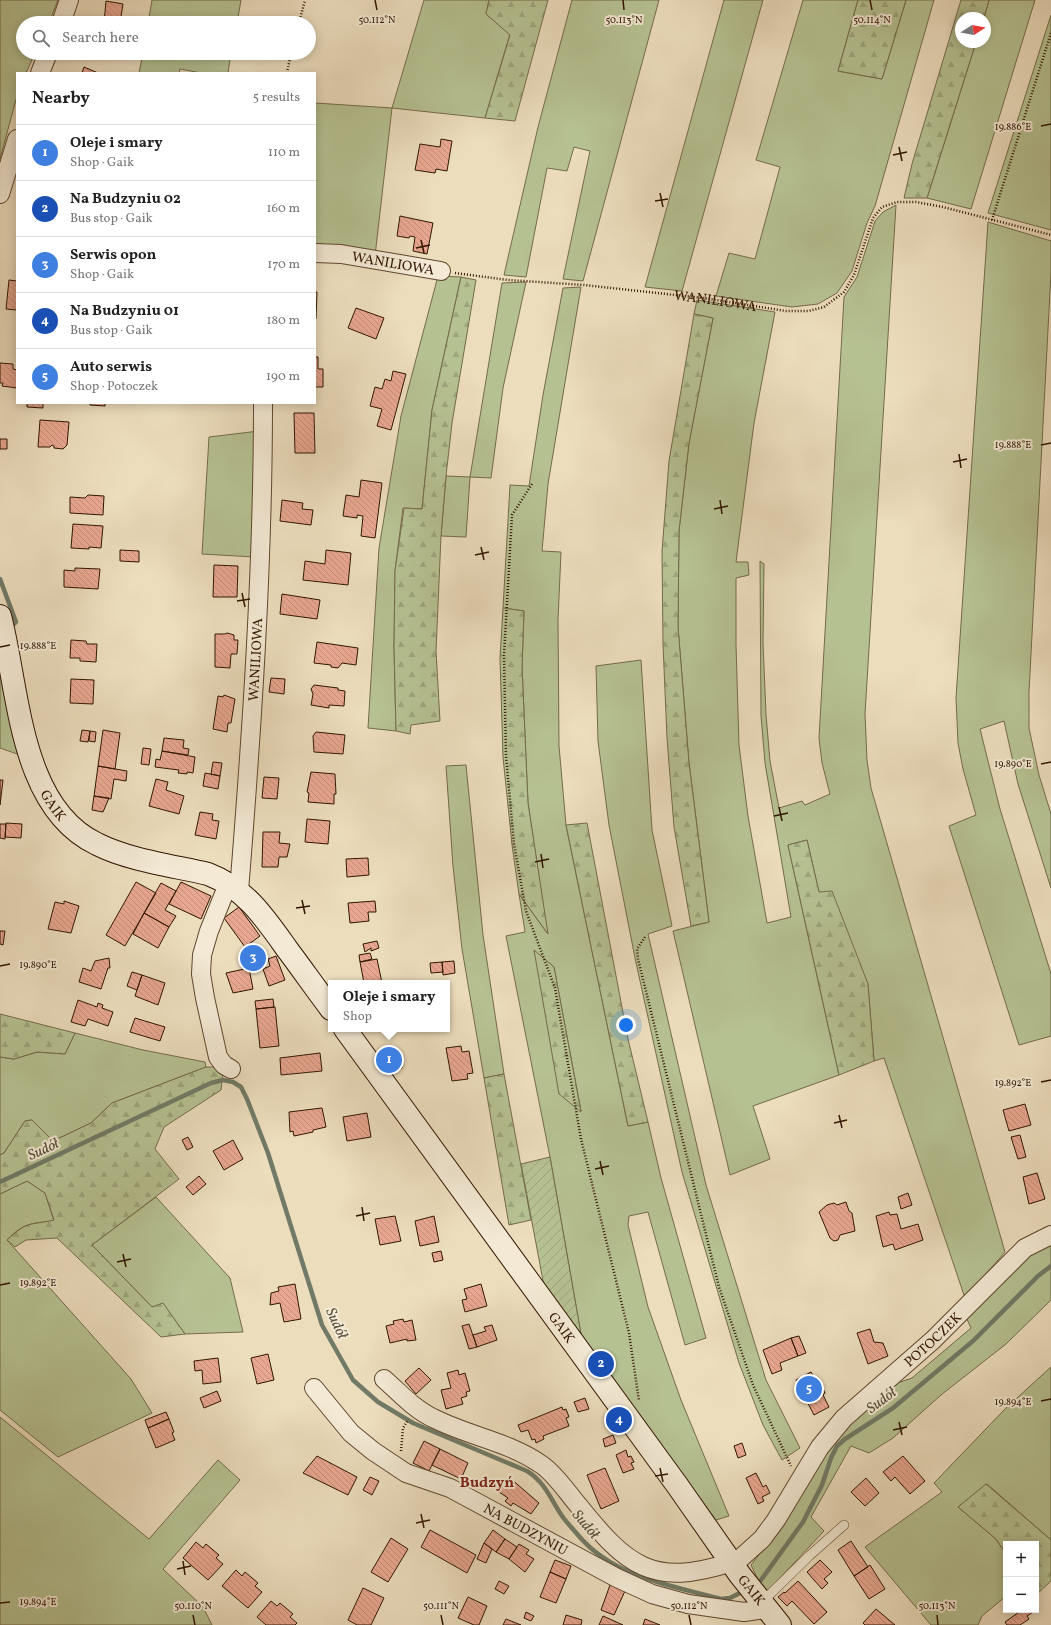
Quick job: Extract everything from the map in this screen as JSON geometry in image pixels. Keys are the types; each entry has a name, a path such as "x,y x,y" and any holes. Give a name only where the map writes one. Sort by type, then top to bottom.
{"street":[{"path":"64,16 70,0"},
{"path":"40,72 45,60"},
{"path":"0,194 16,141"},
{"name":"WANILIOWA","path":"316,253 341,254 441,272"},
{"name":"WANILIOWA","path":"234,887 249,755 260,538 263,404"},
{"name":"GAIK","path":"0,616 21,722 32,759 40,780 62,818 82,836 98,845 120,853 208,874 234,887 257,908 328,1005"},
{"path":"231,1069 224,1065 218,1057 201,974 202,955 209,931 234,887"},
{"name":"GAIK","path":"347,1032 678,1485 732,1564 780,1625"},
{"name":"POTOCZEK","path":"732,1564 762,1539 776,1520 798,1481 820,1447 844,1418 933,1340 1025,1248 1051,1234"},
{"path":"384,1379 415,1407 433,1418 506,1447 542,1465 555,1477 595,1526 618,1551 633,1562 656,1572 670,1574 686,1574 732,1564"},
{"name":"NA BUDZYNIU","path":"314,1388 351,1434 372,1451 406,1473 450,1488 617,1578 652,1594 688,1604 744,1612 764,1606"}],"lane":[{"path":"764,1606 809,1556 844,1525"}],"path":[{"path":"301,16 305,0"},
{"path":"992,220 1051,33"},
{"path":"287,72 290,60"},
{"name":"WANILIOWA","path":"441,272 508,280 616,288 703,298 786,311 809,311 824,307 844,292 854,275 872,218 882,207 897,202 916,202 1051,235"},
{"path":"532,484 512,515 504,655 506,756 514,844 526,911 555,988 581,1139 629,1333 640,1403"},
{"path":"645,937 637,949 638,959 719,1286 753,1385 798,1481"}],"green space":[{"path":"0,0 58,0 52,16 16,16 16,60 32,60 26,72 16,72 16,100 0,159"},
{"path":"152,0 241,0 238,16 149,16"},
{"path":"424,0 489,0 486,14 510,34 485,118 392,108"},
{"path":"489,0 548,0 515,121 485,118 510,35 486,14"},
{"path":"572,0 659,0 583,281 563,279 590,151 574,147 567,171 547,168 526,277 504,275 538,127"},
{"path":"724,0 763,0 682,291 645,287"},
{"path":"803,0 858,0 838,71 882,79 906,0 934,0 875,206 867,223 852,271 837,293 818,304 792,307 716,296 729,253 755,259 780,167 756,160"},
{"path":"858,0 906,0 882,79 838,71"},
{"path":"961,0 989,0 986,12 957,12"},
{"path":"989,0 1035,0 971,209 927,198 974,48 991,48 991,12 986,12"},
{"path":"1051,15 1051,230 988,213"},
{"path":"955,20 955,48 974,48 927,198 904,198 912,164"},
{"path":"142,60 230,60 228,72 196,72 180,69 179,72 139,72"},
{"path":"316,103 392,108 375,256 316,249"},
{"path":"896,205 865,714 867,760 871,788 1005,1252 965,1298 884,1058 874,1061 868,984 819,892 807,840 788,845 839,1075 753,1106 770,1159 730,1175 673,931 709,922 689,763 678,627 679,531 689,443 713,318 694,314 697,300 775,312 754,423 736,562 748,562 749,575 736,578 736,645 739,745 748,816 767,923 791,917 765,763 761,716 760,561 764,564 763,643 766,715 770,761 779,808 802,801 805,805 830,794 822,763 819,738 844,297 857,277 875,221 883,212"},
{"path":"988,222 1051,241 1051,272 1029,692 1029,728 1039,775 1051,814 1051,888 1018,784 1004,721 980,729 1000,809 1051,974 1051,1036 1019,1045 949,826 976,815 963,769 958,743 956,698"},
{"path":"438,276 461,277 432,410 422,509 403,508 395,571 394,647 396,731 368,728 379,548 401,416"},
{"path":"461,277 476,280 452,423 441,536 436,651 440,721 411,725 410,734 396,731 394,647 395,571 404,508 422,509 432,410"},
{"path":"526,282 503,388 491,478 470,477 502,283"},
{"path":"581,287 548,484 542,551 561,552 558,620 559,746 566,825 628,1126 648,1122 661,1178 706,1338 685,1345 648,1212 629,1216 628,1225 648,1307 681,1400 729,1516 716,1520 582,1340 550,1157 506,936 525,932 519,894 547,933 528,803 522,667 524,611 503,608 510,485 529,486 543,395 563,288","holes":["534,951 554,967 581,1111"]},
{"path":"694,314 713,318 689,443 679,531 678,627 689,763 709,922 691,926 674,827 667,738 663,644 662,551 669,461"},
{"path":"259,431 254,557 202,554 209,437"},
{"path":"446,476 470,477 466,537 441,536"},
{"path":"503,608 524,611 522,667 528,803 548,934 519,894 512,845 503,757 500,658"},
{"path":"641,660 652,830 672,926 648,934 706,1185 766,1380 800,1448 782,1460 763,1425 739,1363 682,1172 635,958 609,825 598,741 596,666"},
{"path":"0,670 20,755 0,748"},
{"path":"466,765 483,935 504,1074 484,1078 462,949 453,866 446,766"},
{"path":"587,823 628,1039 648,1122 628,1126 566,825"},
{"path":"807,840 819,892 832,891 868,984 874,1061 839,1075 788,845"},
{"path":"534,950 554,967 581,1112 559,1094"},
{"path":"0,1014 75,1033 65,1054 37,1052 14,1059 0,1057"},
{"path":"75,1033 143,1050 205,1062 206,1067 112,1103 91,1123 53,1141 32,1120 25,1121 4,1153 0,1155 0,1057 14,1059 37,1052 65,1054"},
{"path":"206,1067 217,1067 223,1072 221,1090 164,1127 155,1149 179,1179 92,1245 152,1307 163,1303 185,1334 161,1337 57,1238 26,1240 15,1247 7,1240 25,1226 54,1220 45,1193 27,1181 0,1194 0,1155 4,1153 25,1121 32,1120 53,1141 91,1123 112,1103"},
{"path":"504,1074 531,1220 509,1225 484,1078"},
{"path":"550,1157 582,1340 545,1291 521,1164"},
{"path":"27,1181 45,1193 54,1221 40,1222 23,1227 7,1240 131,1379 152,1413 58,1457 0,1410 0,1194"},
{"path":"156,1197 230,1278 243,1332 185,1334 163,1304 152,1307 92,1245"},
{"path":"1051,1239 1051,1300 1006,1344 941,1395 893,1438 869,1453 851,1446 811,1517 824,1531 765,1594 751,1565 783,1524 840,1430 891,1385 912,1378 971,1328 966,1317 1039,1244"},
{"path":"1051,1367 1051,1540 987,1484 958,1507 996,1539 1003,1550 1003,1598 982,1616 978,1625 931,1625 865,1547 942,1492 934,1483 1006,1408"},
{"path":"0,1417 149,1539 218,1460 240,1480 163,1569 203,1607 212,1625 0,1625"},
{"path":"986,1484 1051,1540 1051,1581 1039,1592 1039,1541 1003,1541 1003,1550 996,1539 958,1507"}],"building":[{"path":"106,1 123,4 121,16 105,16"},
{"path":"84,67 96,72 82,72"},
{"path":"441,139 452,141 447,171 436,169 435,173 415,170 420,144 440,147"},
{"path":"400,216 433,223 427,254 413,251 415,237 410,236 409,238 397,236"},
{"path":"9,280 16,281 16,310 6,309"},
{"path":"316,292 317,292 316,319"},
{"path":"356,308 384,318 376,339 348,328"},
{"path":"316,357 318,357 318,369 323,369 323,387 316,387"},
{"path":"0,363 13,364 13,369 16,370 16,388 2,386 3,383 0,383"},
{"path":"393,371 406,374 391,430 377,426 382,409 370,406 375,387 382,389 385,379 391,381"},
{"path":"27,404 43,404 43,408 27,407"},
{"path":"105,404 105,406 90,405"},
{"path":"294,413 314,413 315,453 295,453"},
{"path":"40,420 69,422 67,445 63,449 54,448 52,445 50,447 38,447"},
{"path":"0,439 7,439 7,449 0,449"},
{"path":"361,480 382,483 375,538 361,536 363,516 357,515 357,518 343,516 346,495 359,497"},
{"path":"88,495 104,496 103,515 70,513 70,497 85,498"},
{"path":"282,500 303,503 302,509 313,510 311,525 280,521"},
{"path":"73,524 103,526 101,548 71,548"},
{"path":"120,550 139,551 139,562 120,561"},
{"path":"326,550 351,553 348,585 303,580 305,561 325,564"},
{"path":"214,565 238,566 237,597 213,597"},
{"path":"75,568 100,569 98,589 64,587 64,570 75,571"},
{"path":"282,594 320,600 317,619 280,614"},
{"path":"227,633 234,635 234,640 238,640 237,654 231,654 230,668 215,667 215,634"},
{"path":"71,640 86,641 87,644 97,644 96,662 80,661 80,658 70,658"},
{"path":"317,642 358,648 356,665 342,663 338,668 331,667 331,665 314,663"},
{"path":"271,678 285,679 284,694 269,692"},
{"path":"71,679 94,680 93,704 70,703"},
{"path":"314,685 338,688 338,690 345,691 344,706 329,705 329,708 311,705 313,694 311,689"},
{"path":"224,695 235,699 231,723 228,723 227,732 213,729 218,696 223,697"},
{"path":"82,730 90,731 88,742 80,741"},
{"path":"103,730 120,733 115,769 98,766"},
{"path":"90,731 96,732 95,742 89,741"},
{"path":"316,732 345,735 343,754 314,752 313,736"},
{"path":"164,738 184,740 183,748 189,749 188,755 162,751"},
{"path":"143,748 151,749 149,765 141,764"},
{"path":"162,751 195,757 193,773 178,773 179,770 155,767 156,759 160,760"},
{"path":"213,762 222,763 220,776 211,774"},
{"path":"98,766 127,771 126,781 114,779 111,799 94,796"},
{"path":"311,772 335,774 336,794 334,794 334,804 308,802 309,793 307,792"},
{"path":"205,773 220,776 218,789 203,786"},
{"path":"264,777 279,778 277,799 262,798"},
{"path":"156,779 168,782 166,790 184,796 179,814 149,806"},
{"path":"0,780 3,780 0,805"},
{"path":"94,796 109,798 103,812 92,810"},
{"path":"200,812 213,814 212,820 219,821 216,839 195,835"},
{"path":"307,819 330,821 328,844 305,842"},
{"path":"6,823 22,824 21,838 5,837"},
{"path":"0,824 6,824 5,839 0,838"},
{"path":"263,832 280,832 279,843 290,844 287,857 279,857 278,867 262,867"},
{"path":"368,858 369,875 347,877 346,859"},
{"path":"136,882 156,893 125,946 106,935"},
{"path":"181,882 211,896 201,919 169,904"},
{"path":"161,883 176,891 165,910 176,916 169,927 144,913"},
{"path":"64,901 79,906 71,933 48,929 55,902 64,904"},
{"path":"375,901 376,912 368,912 369,921 350,923 348,903"},
{"path":"239,907 260,936 245,947 224,918"},
{"path":"144,913 169,927 158,948 133,934"},
{"path":"0,931 5,931 3,945 0,944"},
{"path":"377,941 379,948 371,951 371,948 365,952 363,944"},
{"path":"370,953 372,959 360,962 359,955"},
{"path":"276,956 285,980 269,986 263,969 270,966 268,959"},
{"path":"109,958 110,968 108,968 101,989 79,982 83,968 91,971 95,961"},
{"path":"377,959 381,980 363,980 360,962"},
{"path":"454,961 455,973 443,975 442,962"},
{"path":"442,962 443,972 431,973 430,963"},
{"path":"249,968 253,989 233,993 226,973"},
{"path":"132,972 142,975 137,990 127,986"},
{"path":"142,975 165,983 158,1005 135,996"},
{"path":"273,999 274,1007 256,1009 255,1001"},
{"path":"78,1000 97,1007 98,1003 103,1005 102,1008 113,1012 108,1026 88,1019 85,1026 71,1022"},
{"path":"275,1007 279,1046 260,1048 256,1009"},
{"path":"135,1018 165,1027 160,1041 130,1032"},
{"path":"461,1046 462,1052 469,1051 473,1073 467,1074 468,1079 452,1081 446,1048"},
{"path":"320,1053 322,1071 281,1075 280,1058"},
{"path":"391,1053 391,1057 400,1055 402,1068 394,1069 393,1066 385,1067 384,1054"},
{"path":"1025,1104 1031,1125 1009,1131 1003,1110"},
{"path":"322,1108 326,1127 313,1130 313,1132 294,1136 293,1131 290,1132 289,1112"},
{"path":"367,1113 371,1137 347,1141 343,1117"},
{"path":"1020,1135 1026,1157 1018,1159 1011,1137"},
{"path":"188,1137 193,1147 187,1150 182,1140"},
{"path":"233,1140 243,1159 224,1170 213,1151"},
{"path":"1037,1173 1045,1199 1029,1204 1023,1177"},
{"path":"199,1176 206,1184 193,1195 186,1187"},
{"path":"908,1193 912,1205 901,1209 898,1197"},
{"path":"846,1202 849,1211 852,1213 855,1231 840,1235 838,1240 834,1241 830,1238 819,1212 827,1205 834,1203 837,1205"},
{"path":"889,1212 890,1215 897,1214 901,1229 918,1224 923,1240 895,1250 893,1244 883,1247 876,1216"},
{"path":"395,1216 401,1241 380,1245 375,1219"},
{"path":"434,1216 439,1242 420,1246 415,1221"},
{"path":"441,1251 443,1260 434,1262 432,1253"},
{"path":"295,1284 301,1319 284,1322 280,1303 270,1305 271,1293 279,1291 278,1287"},
{"path":"481,1284 487,1306 465,1312 462,1300 467,1299 464,1289"},
{"path":"403,1319 404,1322 412,1320 416,1340 407,1341 407,1339 390,1343 386,1326 394,1324 393,1321"},
{"path":"469,1324 477,1347 469,1349 462,1326"},
{"path":"492,1325 497,1340 477,1347 473,1335 486,1331 484,1327"},
{"path":"870,1329 874,1342 883,1343 888,1356 868,1364 857,1333"},
{"path":"799,1336 806,1353 798,1356 791,1338"},
{"path":"791,1338 798,1356 780,1363 782,1370 772,1374 763,1350"},
{"path":"268,1354 274,1380 257,1384 251,1358"},
{"path":"218,1358 221,1382 203,1384 202,1370 195,1371 194,1361"},
{"path":"419,1368 431,1380 416,1394 405,1381"},
{"path":"458,1370 459,1375 465,1373 470,1391 466,1392 467,1396 461,1398 463,1404 446,1409 441,1390 451,1388 447,1373"},
{"path":"811,1372 821,1390 823,1389 825,1393 823,1395 829,1407 814,1415 796,1380"},
{"path":"217,1391 221,1401 204,1408 200,1398"},
{"path":"585,1398 589,1409 578,1412 574,1402"},
{"path":"562,1407 563,1410 566,1409 569,1417 566,1418 569,1426 543,1436 544,1439 536,1443 535,1439 532,1440 528,1430 521,1432 518,1425"},
{"path":"166,1412 169,1419 148,1428 145,1420"},
{"path":"169,1419 174,1432 172,1433 175,1440 156,1448 148,1428"},
{"path":"613,1435 616,1443 605,1447 603,1439"},
{"path":"424,1441 440,1449 429,1471 413,1463"},
{"path":"742,1443 746,1455 738,1458 734,1446"},
{"path":"440,1449 468,1463 461,1479 432,1465"},
{"path":"626,1450 628,1457 631,1456 634,1462 631,1463 634,1469 623,1473 616,1455"},
{"path":"317,1456 357,1477 348,1495 303,1473"},
{"path":"903,1456 925,1481 910,1494 895,1477 891,1481 883,1472"},
{"path":"605,1468 619,1501 601,1509 587,1475"},
{"path":"756,1473 763,1487 766,1485 770,1493 762,1497 764,1501 758,1504 746,1478"},
{"path":"370,1477 379,1481 372,1495 363,1490"},
{"path":"510,1478 539,1503 531,1514 513,1503 511,1506 505,1501 508,1498 499,1492"},
{"path":"866,1478 879,1493 865,1506 851,1492"},
{"path":"430,1530 476,1555 467,1573 421,1547"},
{"path":"493,1530 505,1539 496,1552 484,1543"},
{"path":"391,1538 408,1549 388,1582 371,1572"},
{"path":"505,1539 517,1547 509,1559 496,1552"},
{"path":"851,1541 868,1567 854,1576 838,1550"},
{"path":"196,1542 203,1548 206,1544 219,1555 216,1558 223,1564 208,1580 183,1558"},
{"path":"484,1543 492,1549 486,1563 477,1559"},
{"path":"519,1544 529,1550 526,1554 534,1559 525,1572 509,1559"},
{"path":"555,1560 571,1566 566,1579 550,1572"},
{"path":"820,1560 832,1572 824,1579 828,1583 822,1589 807,1572"},
{"path":"870,1565 885,1589 869,1599 854,1576"},
{"path":"236,1570 242,1576 245,1572 258,1583 255,1586 262,1592 248,1608 222,1586"},
{"path":"550,1572 566,1579 556,1603 540,1597"},
{"path":"499,1581 509,1586 504,1594 495,1589"},
{"path":"798,1581 827,1612 814,1624 792,1601 787,1606 778,1597 784,1592 785,1593"},
{"path":"610,1585 625,1591 614,1615 601,1610"},
{"path":"363,1588 384,1598 371,1625 357,1625 348,1620"},
{"path":"468,1597 487,1606 479,1625 474,1625 458,1618"},
{"path":"271,1601 277,1606 280,1603 293,1614 290,1617 297,1623 295,1625 266,1625 257,1617"},
{"path":"876,1609 895,1625 865,1625 863,1623"},
{"path":"526,1612 534,1616 531,1621 524,1618"},
{"path":"1018,1613 1032,1613 1027,1616 1029,1619 1020,1625 1007,1625 1005,1622"},
{"path":"566,1615 582,1620 581,1625 563,1625"},
{"path":"603,1616 623,1625 599,1625"},
{"path":"506,1619 521,1625 503,1625"},
{"path":"645,1619 660,1625 643,1625"}],"waterway":[{"path":"0,579 16,622 14,624"},
{"name":"Sudół","path":"0,1182 211,1083 223,1080 233,1082 241,1087 247,1099 268,1153 322,1325 353,1380 378,1402 413,1423 527,1471 533,1475 539,1480 562,1516 578,1535 592,1550 608,1561 644,1578 721,1599 730,1598 742,1592"},
{"name":"Sudół","path":"761,1580 803,1522 822,1485 831,1458 837,1446 845,1439 893,1408 973,1341 1038,1276 1051,1266"}],"place":[{"name":"Serwis opon","path":"253,958"},
{"name":"Oleje i smary","path":"389,1060"},
{"name":"Na Budzyniu 02","path":"601,1364"},
{"name":"Auto serwis","path":"809,1389"},
{"name":"Na Budzyniu 01","path":"619,1420"}],"district":[{"name":"Budzyń","path":"487,1482"}]}
